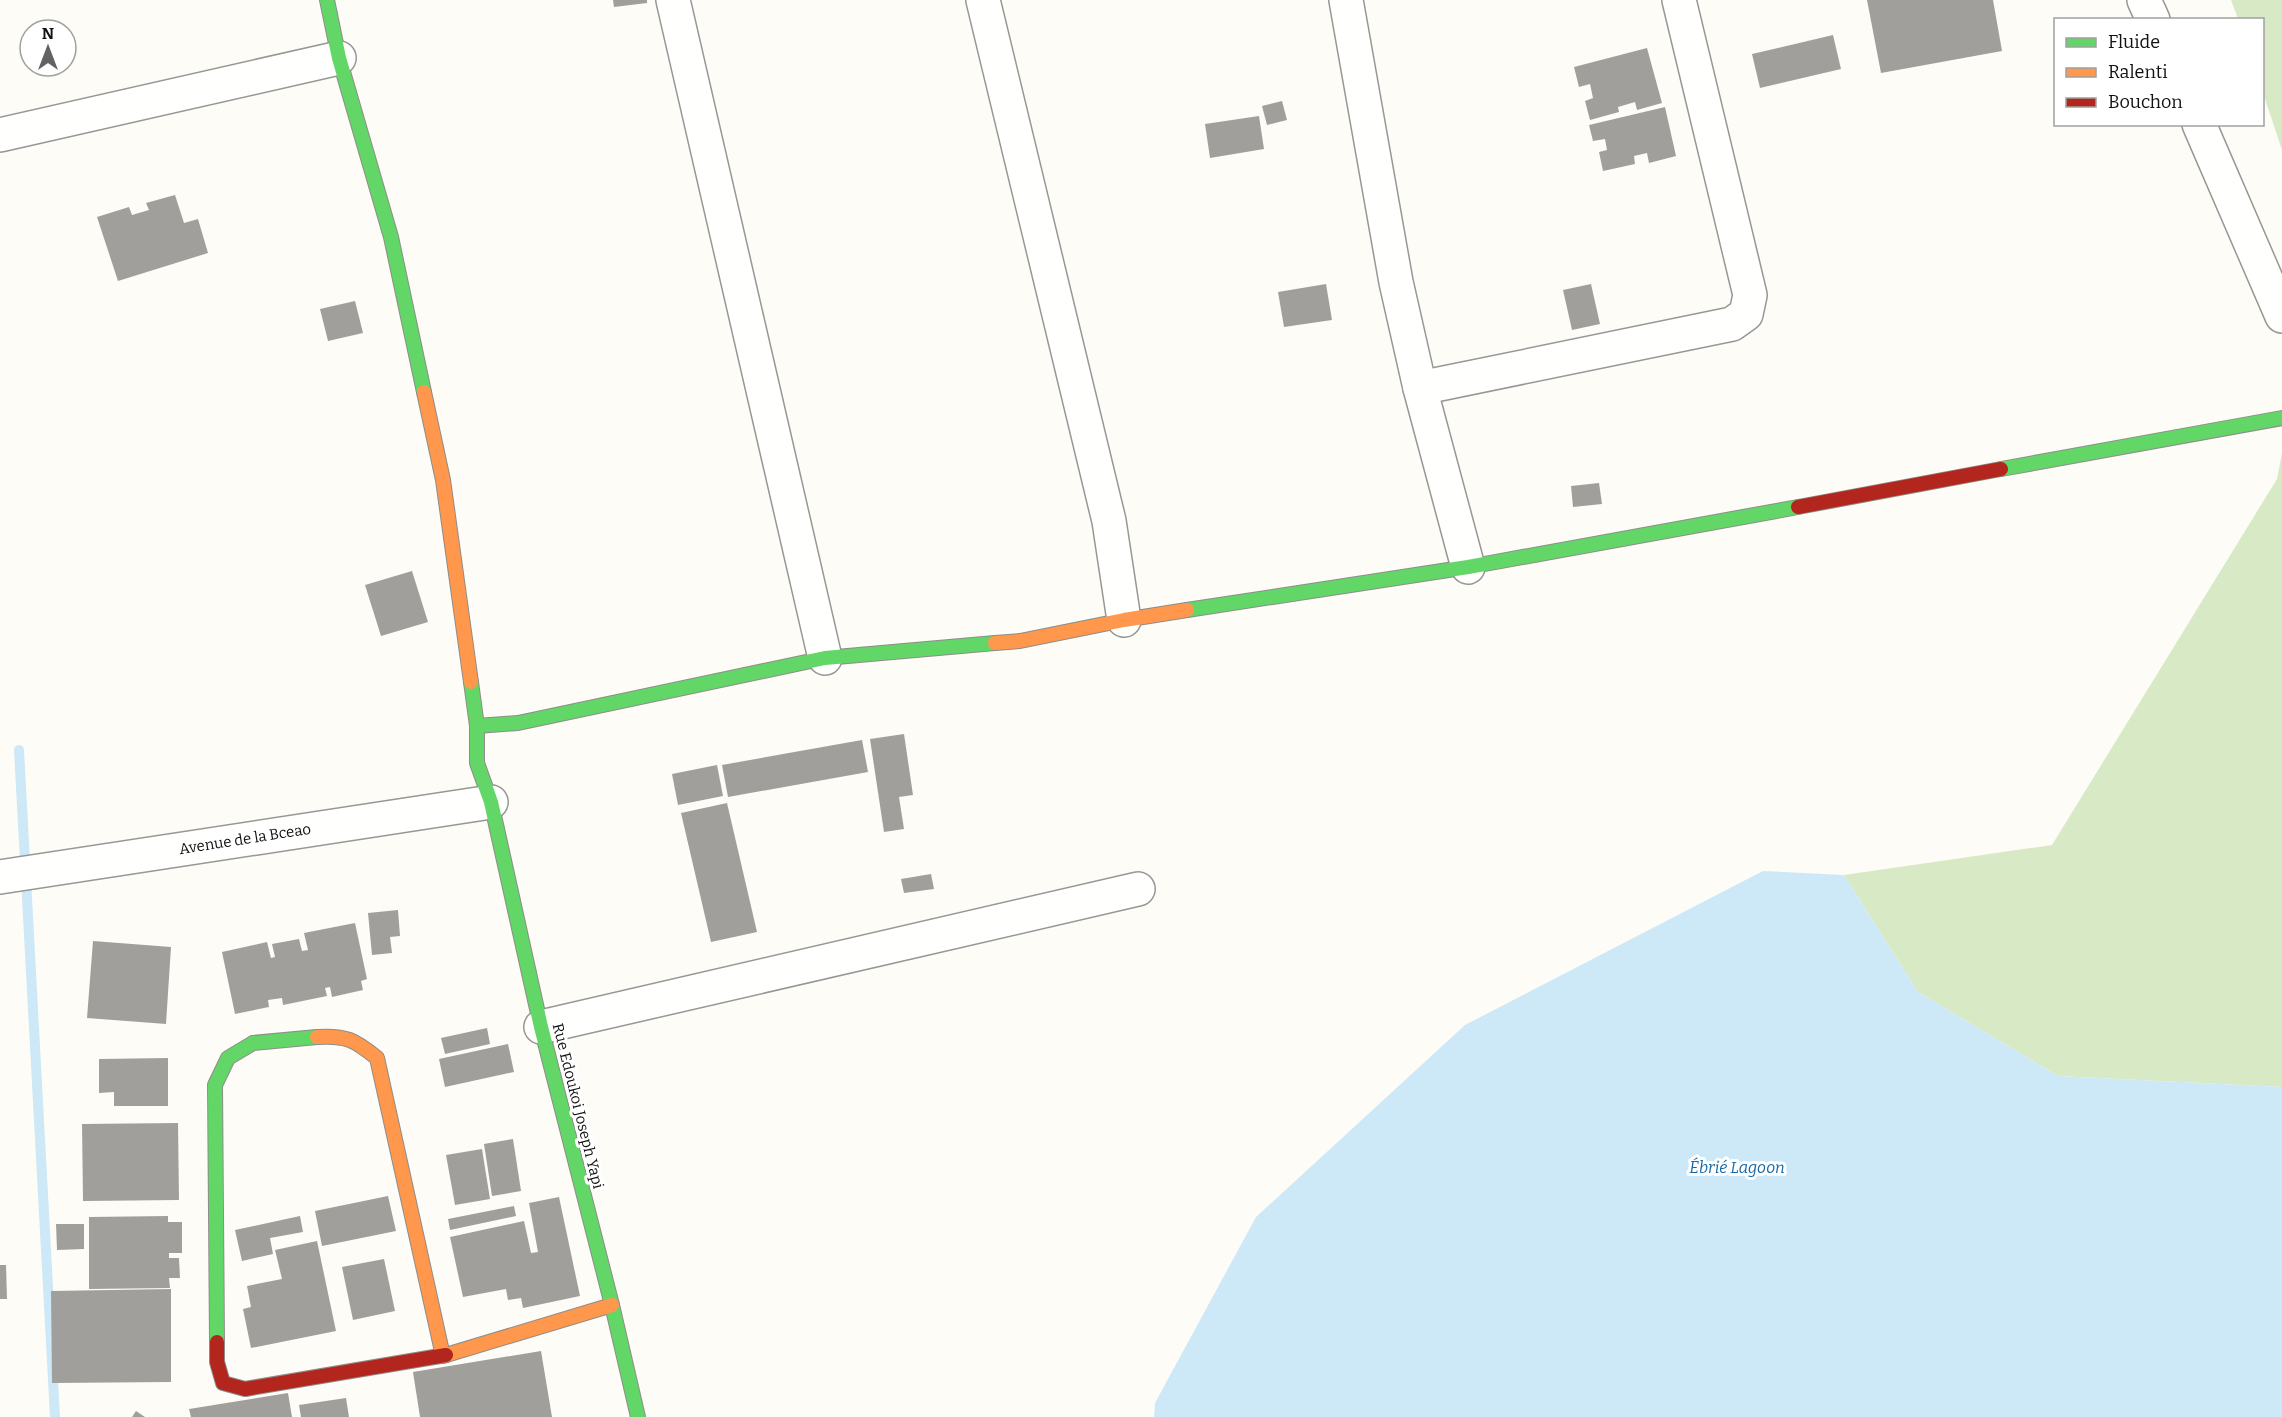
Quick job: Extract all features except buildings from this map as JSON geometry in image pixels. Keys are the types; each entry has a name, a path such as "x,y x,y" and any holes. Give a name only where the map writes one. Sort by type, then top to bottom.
{"street":[{"name":"Rue Edoukoi Joseph Yapi","path":"327,0 339,58 391,237 443,480 477,726 477,764 491,802 541,1027 612,1305 638,1417"},
{"path":"673,0 825,658"},
{"path":"983,0 1109,521 1124,620"},
{"path":"1420,388 1732,324 1746,314 1750,295 1679,0"},
{"path":"2144,0 2152,18"},
{"path":"1351,1 1396,282 1420,388 1468,567"},
{"path":"0,135 339,58"},
{"path":"2200,126 2282,316"},
{"path":"477,726 518,723 825,658 1020,641 1124,620 1468,567 2282,418"},
{"name":"Avenue de la Bceao","path":"0,877 491,802"},
{"path":"541,1027 1138,889"},
{"path":"443,1356 377,1058 357,1042 334,1036 253,1043 228,1058 215,1085 217,1362 223,1383 245,1389 443,1356 612,1305"}],"green space":[{"path":"2231,0 2282,0 2282,150 2264,96 2264,18 2238,18"},
{"path":"2282,453 2282,1087 2058,1076 1918,992 1844,875 2052,845 2277,479"}],"water":[{"name":"Ébrié Lagoon","path":"1763,871 1844,875 1918,992 2058,1076 2282,1087 2282,1417 1154,1417 1155,1403 1256,1217 1465,1025"}],"waterway":[{"path":"19,750 55,1417"}],"traffic: fast":[{"path":"327,0 339,58 391,237 424,392"},
{"path":"2001,469 2282,418"},
{"path":"1187,610 1468,567 1798,507"},
{"path":"477,726 518,723 825,658 995,643"},
{"path":"471,682 477,726 477,763 491,802 541,1027 612,1305 638,1417"},
{"path":"217,1342 215,1085 228,1058 253,1043 317,1037"}],"traffic: slow":[{"path":"424,392 443,480 471,682"},
{"path":"995,643 1020,641 1187,610"},
{"path":"317,1037 350,1040 377,1058 443,1356"},
{"path":"446,1355 612,1305"}],"traffic: jam":[{"path":"1798,507 2001,469"},
{"path":"217,1342 217,1362 223,1383 245,1389 446,1355"}]}
